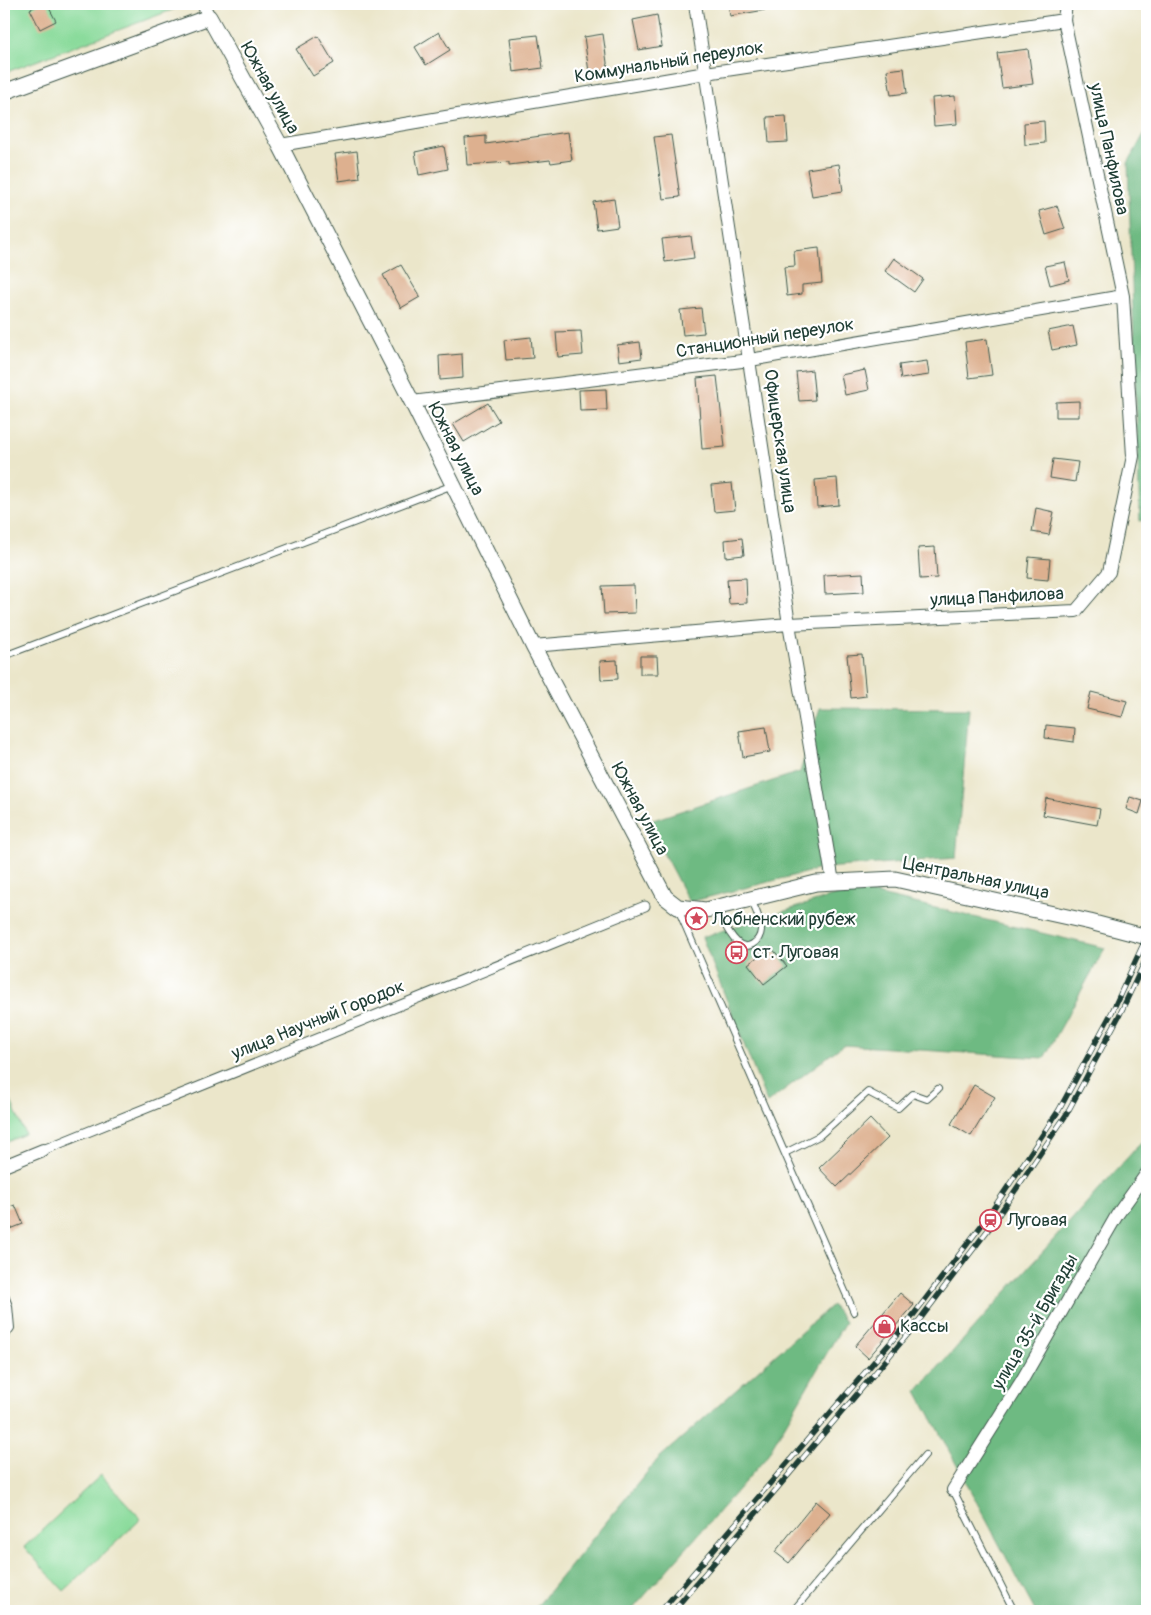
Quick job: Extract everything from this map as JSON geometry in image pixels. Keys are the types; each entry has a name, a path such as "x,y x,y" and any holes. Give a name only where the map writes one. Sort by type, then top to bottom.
{"street":[{"name":"Офицерская улица","path":"695,4 789,624 833,882"},
{"name":"улица Панфилова","path":"533,646 789,624 1076,611 1109,572 1133,456 1123,296 1064,20 1066,4"},
{"path":"4,92 206,10"},
{"name":"Южная улица","path":"206,10 280,145 412,402 533,646 665,897 678,908"},
{"name":"Коммунальный переулок","path":"280,145 706,73 1064,20"},
{"name":"Станционный переулок","path":"412,402 750,360 1123,296"},
{"name":"Центральная улица","path":"678,908 706,910 816,883 895,879 1090,922 1147,937"},
{"name":"улица Научный Городок","path":"4,1166 645,906"},
{"name":"улица 35-й Бригады","path":"953,1490 1021,1382 1117,1215 1147,1173"}],"lane":[{"path":"4,656 453,486"},
{"path":"715,907 736,942 744,947 750,947 758,939 761,930 750,898"},
{"path":"678,908 854,1312"},
{"path":"785,1153 819,1136 868,1092 898,1108 913,1094 927,1099 938,1089"},
{"path":"4,1293 9,1306 11,1328 4,1338"},
{"path":"794,1611 924,1455"},
{"path":"953,1490 1014,1611"}],"green space":[{"path":"4,4 188,4 4,73"},
{"path":"1147,129 1147,519 1140,521 1128,163"},
{"path":"820,708 969,709 956,858 824,868 689,902 647,822 800,772"},
{"path":"855,889 1105,948 1044,1058 843,1045 767,1103 702,937"},
{"path":"4,1085 25,1134 7,1142 4,1134"},
{"path":"1147,1136 1147,1611 1035,1611 917,1391"},
{"path":"832,1305 845,1322 765,1459 631,1611 533,1611 658,1459"},
{"path":"101,1475 141,1519 64,1591 24,1547"}],"building":[{"path":"40,4 47,4 56,21 40,29 30,9"},
{"path":"728,4 764,4 765,10 730,16"},
{"path":"657,15 662,46 639,50 633,20"},
{"path":"439,32 450,50 426,65 415,47"},
{"path":"603,34 608,70 589,72 584,37"},
{"path":"538,35 543,68 513,72 509,38"},
{"path":"318,36 334,63 313,76 296,49"},
{"path":"1028,49 1033,84 1002,88 997,53"},
{"path":"904,68 907,93 891,95 887,70"},
{"path":"955,96 957,124 934,126 932,98"},
{"path":"786,116 788,142 769,143 767,117"},
{"path":"1044,121 1045,143 1025,145 1024,123"},
{"path":"568,132 572,160 551,163 550,160 509,165 509,162 467,165 465,138 486,136 486,144"},
{"path":"671,135 680,197 663,199 654,137"},
{"path":"444,146 448,169 419,175 415,152"},
{"path":"357,151 360,178 339,181 335,154"},
{"path":"839,164 843,191 812,196 807,169"},
{"path":"614,199 618,226 597,229 593,202"},
{"path":"1057,206 1065,229 1046,235 1039,211"},
{"path":"691,236 694,258 665,262 662,239"},
{"path":"819,248 822,283 802,285 802,294 787,296 784,267 795,266 794,251"},
{"path":"894,258 923,279 914,292 885,271"},
{"path":"1065,262 1069,280 1050,285 1045,266"},
{"path":"401,265 420,297 401,308 383,275"},
{"path":"701,308 704,333 683,335 680,310"},
{"path":"1073,326 1077,345 1052,350 1048,331"},
{"path":"581,331 583,355 558,357 556,332"},
{"path":"531,337 533,358 506,360 504,340"},
{"path":"987,339 992,375 969,378 965,342"},
{"path":"640,342 642,358 619,361 617,345"},
{"path":"462,354 463,378 440,380 439,356"},
{"path":"927,361 929,375 901,379 899,365"},
{"path":"812,370 815,400 799,401 796,372"},
{"path":"865,370 869,390 845,395 841,375"},
{"path":"717,376 725,447 702,449 697,378"},
{"path":"606,389 607,410 580,411 579,390"},
{"path":"1079,401 1079,417 1056,417 1056,402"},
{"path":"488,403 499,421 464,442 453,424"},
{"path":"1053,459 1078,462 1075,482 1050,478"},
{"path":"837,478 839,505 817,507 815,480"},
{"path":"732,483 735,510 714,512 711,485"},
{"path":"1036,508 1054,512 1049,535 1032,532"},
{"path":"742,538 744,555 726,557 725,540"},
{"path":"935,547 937,578 920,579 918,548"},
{"path":"1029,557 1050,559 1048,580 1027,578"},
{"path":"863,573 864,592 825,594 824,575"},
{"path":"746,578 747,603 729,604 727,579"},
{"path":"634,585 635,613 604,614 602,586"},
{"path":"862,654 866,696 851,698 847,655"},
{"path":"640,656 657,656 658,674 640,674"},
{"path":"617,660 618,679 601,680 600,661"},
{"path":"1091,692 1127,701 1122,717 1087,709"},
{"path":"1046,725 1075,728 1074,742 1045,738"},
{"path":"766,727 770,752 743,757 739,731"},
{"path":"1130,797 1143,801 1139,814 1126,809"},
{"path":"1046,798 1100,809 1097,825 1043,815"},
{"path":"771,947 787,966 764,984 748,964"},
{"path":"974,1085 995,1097 971,1136 951,1124"},
{"path":"870,1119 888,1138 837,1187 819,1168"},
{"path":"15,1205 23,1224 8,1230 4,1219 4,1209"},
{"name":"Кассы","path":"900,1293 914,1305 868,1358 855,1346"},
{"path":"816,1501 830,1513 789,1563 775,1552"}],"railway":[{"path":"661,1611 908,1322 987,1218 1059,1110 1112,1012 1147,936"},
{"path":"673,1611 914,1327 994,1222 1066,1115 1119,1016 1147,957"}],"place":[{"name":"Лобненский рубеж","path":"696,919"},
{"name":"ст. Луговая","path":"737,952"},
{"name":"Луговая","path":"991,1220"},
{"name":"Кассы","path":"884,1326"}]}
